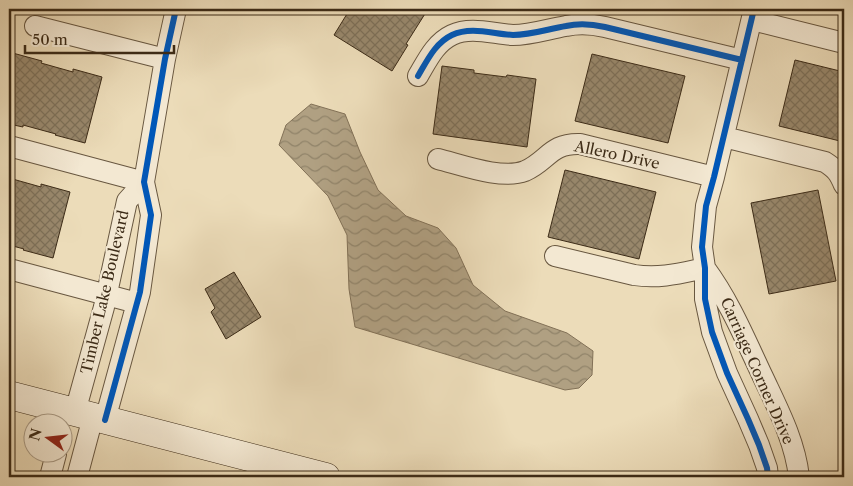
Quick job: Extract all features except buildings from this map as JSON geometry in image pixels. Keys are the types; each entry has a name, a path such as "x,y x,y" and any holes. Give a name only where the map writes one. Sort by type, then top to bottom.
{"main road":[{"path":"9,395 81,417 326,477"}],"street":[{"path":"9,146 144,182 164,59 176,9"},
{"path":"753,15 844,43"},
{"name":"Carriage Corner Drive","path":"753,15 706,206 702,246 705,271 705,299 712,332 727,373 759,445 768,477"},
{"path":"418,76 437,45 461,32 472,31 508,35 530,34 579,24 605,26 742,60"},
{"path":"35,26 164,59"},
{"path":"724,137 825,162 839,173 844,185"},
{"name":"Allero Drive","path":"438,159 498,174 511,174 528,170 559,147 572,144 714,177"},
{"name":"Timber Lake Boulevard","path":"77,477 81,417 127,201 144,182"},
{"name":"Timber Lake Boulevard","path":"81,417 137,303 140,292 151,214 144,182"},
{"path":"555,256 646,277 705,271"},
{"path":"9,269 137,303"},
{"name":"Carriage Corner Drive","path":"705,271 720,288 740,326 787,429 798,464 799,477"},
{"path":"50,477 53,464"}],"water":[{"path":"311,104 345,114 378,190 406,216 438,228 456,248 473,285 505,311 567,333 593,351 592,375 579,388 565,390 355,327 349,289 347,235 328,196 279,145 286,125"}],"cycle path":[{"path":"105,420 140,292 151,215 144,182 165,59 176,9"},
{"path":"754,9 706,206 702,247 705,268 705,299 712,332 727,373 759,445 768,477"},
{"path":"418,76 436,48 446,38 459,32 482,31 520,35 581,24 605,27 742,60"}]}
